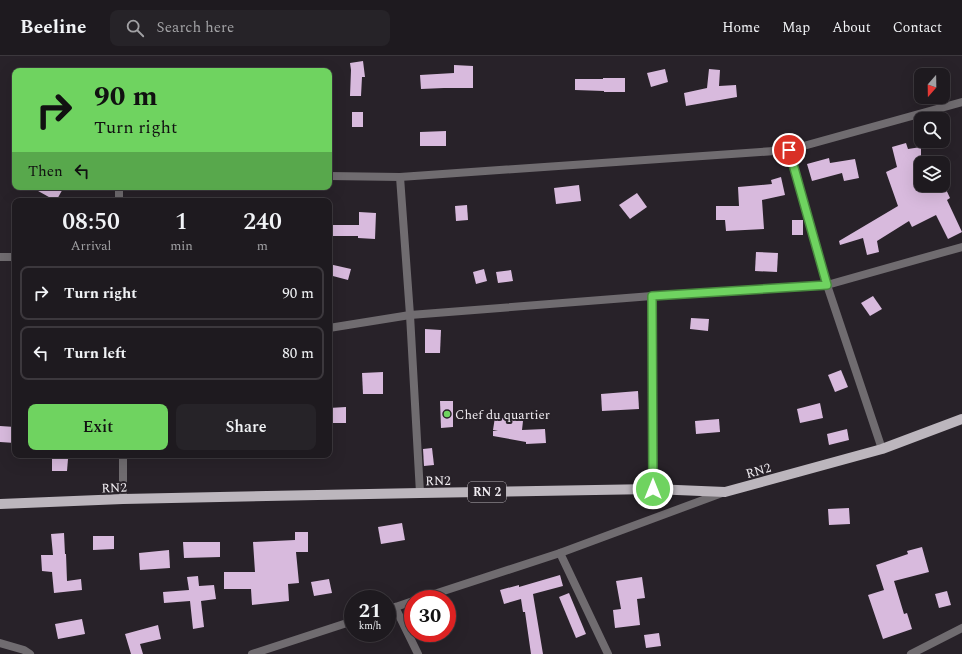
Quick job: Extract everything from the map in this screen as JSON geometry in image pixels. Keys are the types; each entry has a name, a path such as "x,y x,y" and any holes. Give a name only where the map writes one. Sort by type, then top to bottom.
{"main road":[{"name":"RN2","path":"0,504 420,493 653,489 725,492 882,449 962,419"}],"street":[{"path":"332,176 400,177 789,150 962,102"},
{"path":"789,150 827,285 882,449"},
{"path":"400,177 410,315 420,493"},
{"path":"332,328 410,315 652,296 827,285 962,247"},
{"path":"0,257 12,256"},
{"path":"652,296 653,489"},
{"path":"123,458 123,500"},
{"path":"447,590 560,553 725,492"},
{"path":"560,553 608,654"},
{"path":"396,609 418,654"},
{"path":"252,654 344,624"},
{"path":"911,654 962,628"},
{"path":"0,643 24,650 30,654"}],"building":[{"path":"363,61 365,77 362,77 361,96 350,96 350,63"},
{"path":"454,65 473,66 473,88 421,89 420,75 454,73"},
{"path":"665,69 668,82 651,87 647,73"},
{"path":"709,69 720,70 719,86 736,85 737,97 686,106 684,93 707,88"},
{"path":"625,78 625,92 575,90 575,79"},
{"path":"352,112 363,112 363,127 352,127"},
{"path":"446,131 446,146 420,146 420,132"},
{"path":"906,143 908,149 921,148 921,156 914,156 914,192 947,192 950,198 947,200 962,232 948,239 936,215 912,227 909,221 877,241 879,252 867,255 863,238 840,245 839,241 898,206 886,172 897,167 892,147"},
{"path":"829,158 830,163 855,159 859,178 844,181 842,173 812,181 807,164"},
{"path":"781,177 785,195 762,200 764,229 726,231 725,220 716,220 716,206 739,206 738,187 772,184 771,180"},
{"path":"579,185 581,201 556,204 554,188"},
{"path":"36,190 62,190 58,198 51,198"},
{"path":"637,193 647,207 630,219 619,205"},
{"path":"467,205 468,220 456,221 455,206"},
{"path":"359,212 376,213 375,239 358,238 358,236 332,236 332,225 359,225"},
{"path":"792,220 803,220 803,235 792,235"},
{"path":"756,252 778,253 777,272 755,271"},
{"path":"332,265 351,269 348,280 332,276"},
{"path":"484,269 487,281 476,284 473,272"},
{"path":"511,270 513,281 498,283 496,272"},
{"path":"873,296 882,309 870,316 861,303"},
{"path":"691,318 709,319 708,331 690,329"},
{"path":"425,329 441,330 440,353 425,353"},
{"path":"841,370 848,387 835,392 828,375"},
{"path":"383,372 383,394 363,394 362,373"},
{"path":"638,391 639,409 602,411 601,394"},
{"name":"Chef du quartier","path":"440,401 453,401 453,427 441,428"},
{"path":"820,403 823,418 800,423 797,409"},
{"path":"346,407 346,423 332,423 332,408"},
{"path":"495,417 523,421 522,430 545,429 546,443 526,444 526,442 493,436 493,431 498,431 493,430"},
{"path":"719,419 720,432 696,434 695,421"},
{"path":"0,426 12,427 12,443 0,442"},
{"path":"847,429 849,440 829,445 827,434"},
{"path":"432,448 434,465 424,466 423,449"},
{"path":"52,459 68,459 67,471 52,471"},
{"path":"849,508 850,524 829,525 828,509"},
{"path":"402,523 405,540 381,544 378,527"},
{"path":"295,532 308,532 308,552 296,552 299,583 288,584 289,601 252,605 251,589 224,589 224,572 255,572 253,542 295,540"},
{"path":"64,533 67,581 81,579 82,590 54,593 52,572 42,571 41,555 53,555 51,534"},
{"path":"93,536 114,536 114,549 93,550"},
{"path":"183,542 220,542 220,557 184,558"},
{"path":"922,547 929,572 894,581 904,614 907,613 912,629 883,639 868,595 884,590 876,565 908,554 907,551"},
{"path":"169,550 170,568 140,570 139,553"},
{"path":"560,575 563,586 533,594 543,654 531,654 525,612 523,612 521,599 504,604 500,590 519,585 519,587"},
{"path":"198,576 199,586 214,585 216,599 201,601 204,627 193,629 190,601 164,603 163,592 189,590 187,577"},
{"path":"642,577 645,598 637,599 640,625 615,628 613,610 621,609 616,581"},
{"path":"329,579 332,593 314,596 311,582"},
{"path":"947,591 951,605 939,608 935,594"},
{"path":"569,593 586,634 576,638 559,597"},
{"path":"82,619 85,634 58,639 55,624"},
{"path":"158,625 161,639 140,644 143,654 131,654 125,634"},
{"path":"659,633 661,646 646,648 644,635"}],"place":[{"name":"Chef du quartier","path":"447,414"}],"route":[{"path":"653,489 652,296 827,285 789,150"}]}
